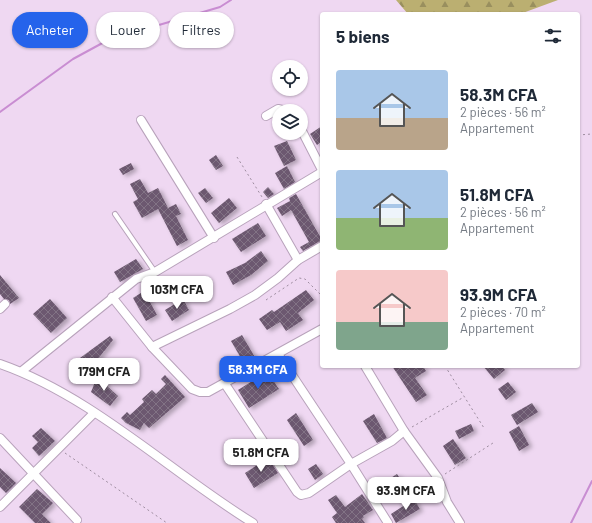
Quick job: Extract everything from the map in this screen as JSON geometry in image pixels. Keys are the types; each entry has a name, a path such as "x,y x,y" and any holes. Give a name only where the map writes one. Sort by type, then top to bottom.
{"street":[{"path":"266,116 272,112"},
{"path":"141,120 214,238"},
{"path":"306,140 320,167"},
{"path":"22,371 136,279 155,272 214,238 266,204 320,172"},
{"path":"266,204 298,260"},
{"path":"152,347 230,310 278,278 298,260 320,247"},
{"path":"112,297 152,347 192,389 200,392 208,392 225,384 320,330"},
{"path":"278,354 388,523"},
{"path":"0,364 22,371 94,413 253,523"},
{"path":"366,368 404,432 438,478 447,502 460,523"},
{"path":"225,384 297,492 301,495 309,493 351,464 392,441 404,432"},
{"path":"0,507 60,449 94,413"},
{"path":"0,438 77,520"}],"lane":[{"path":"115,214 155,272"}],"path":[{"path":"580,135 592,134"},
{"path":"237,157 266,204"},
{"path":"266,300 298,278 305,279 320,294"},
{"path":"446,368 484,428"},
{"path":"404,432 465,397"},
{"path":"438,478 493,443"},
{"path":"60,449 167,523"}],"green space":[{"path":"396,0 558,0 525,12 406,12"}],"building":[{"path":"320,127 320,143 317,145 310,134"},
{"path":"287,141 296,160 284,166 274,146"},
{"path":"216,155 223,166 216,170 209,160"},
{"path":"131,163 134,169 123,175 119,169"},
{"path":"287,166 295,182 284,189 275,173"},
{"path":"140,179 148,193 158,188 168,208 176,204 181,214 176,216 188,240 177,246 158,209 142,218 133,202 138,199 130,184"},
{"path":"268,187 274,194 268,198 263,192"},
{"path":"205,188 213,198 206,203 198,193"},
{"path":"296,194 320,236 320,241 303,251 300,247 309,242 291,210 282,216 277,208 290,201 289,198"},
{"path":"229,198 237,208 219,223 211,213"},
{"path":"258,223 266,236 241,252 232,239"},
{"path":"261,251 268,261 251,275 233,285 226,272 245,263"},
{"path":"136,259 143,269 120,282 114,272"},
{"path":"0,275 19,298 10,304 9,300 4,299 0,294"},
{"path":"306,290 314,300 298,313 303,320 286,331 280,322 267,330 259,319 272,310 274,312"},
{"path":"144,291 157,315 146,321 133,298"},
{"path":"50,299 67,318 51,333 33,314"},
{"path":"183,299 189,310 172,321 165,310"},
{"path":"242,335 256,359 245,365 231,341"},
{"path":"110,336 113,340 83,378 72,369 80,358"},
{"path":"393,368 424,368 426,371 415,378 427,395 416,402"},
{"path":"485,368 504,368 505,370 494,379"},
{"path":"267,372 279,389 249,408 238,390"},
{"path":"165,375 185,397 149,428 144,423 140,430 126,423 121,418 127,412 130,415 144,402 142,399 152,390 156,394 166,384 161,379"},
{"path":"97,377 118,396 110,406 91,392"},
{"path":"508,382 516,392 506,400 498,389"},
{"path":"532,403 538,412 517,425 511,415"},
{"path":"296,413 313,440 304,446 287,420"},
{"path":"374,414 387,438 377,443 363,421"},
{"path":"471,424 474,431 459,439 455,431"},
{"path":"519,426 529,445 519,451 509,432"},
{"path":"41,428 55,441 39,456 32,448 38,442 32,436"},
{"path":"453,439 466,458 455,465 443,446"},
{"path":"268,458 278,473 254,488 245,473"},
{"path":"316,464 323,474 315,480 308,469"},
{"path":"0,468 16,483 6,493 0,487"},
{"path":"397,474 403,483 392,490 386,481"},
{"path":"37,489 53,503 42,514 51,523 35,523 19,507"},
{"path":"362,494 373,510 363,516 364,517 362,519 365,523 336,523 332,517 337,513 328,500 336,495 345,507"},
{"path":"414,499 420,509 396,523 391,514"}],"waterway":[{"path":"0,112 73,59 108,40 220,7 231,0"},
{"path":"571,523 592,481"}]}
